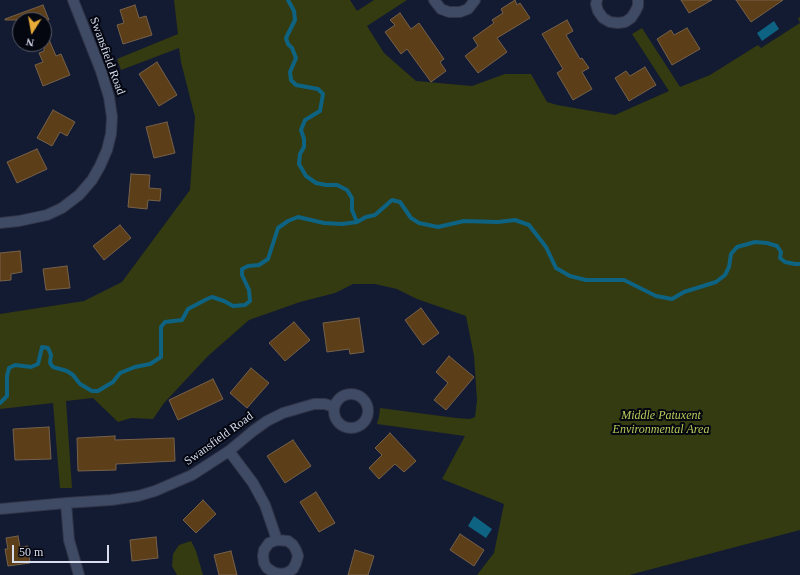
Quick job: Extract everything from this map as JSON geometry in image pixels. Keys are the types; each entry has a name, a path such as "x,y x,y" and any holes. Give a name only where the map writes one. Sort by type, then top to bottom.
{"street":[{"name":"Swansfield Road","path":"0,223 19,221 47,215 62,208 78,195 92,180 107,150 112,117 109,97 101,71 73,0"},
{"path":"434,0 441,9 449,12 460,12 468,9 475,0"},
{"path":"597,0 596,4 598,11 603,18 610,22 618,23 625,22 631,18 638,6 638,0"},
{"name":"Swansfield Road","path":"0,509 111,500 138,496 155,491 176,484 192,475 230,451 253,431 283,413 314,404 325,404 334,407"},
{"path":"230,451 253,483 265,505 277,540"},
{"path":"66,503 69,540 79,575"}],"green space":[{"name":"Middle Patuxent Environmental Area","path":"174,0 350,0 357,11 374,0 407,0 367,26 384,53 416,81 472,86 505,74 531,74 547,102 615,115 669,91 632,34 642,28 680,87 710,75 758,45 761,48 800,23 800,530 629,575 477,575 494,553 504,504 442,479 465,436 377,424 380,408 456,418 470,419 475,417 477,400 474,356 466,316 417,299 397,289 375,284 353,284 335,293 300,302 249,320 208,356 164,403 153,419 131,418 118,422 93,398 66,401 72,488 60,488 53,403 0,409 0,314 84,301 122,282 190,190 195,117 181,62 179,48 121,70 117,59 178,34"},
{"path":"191,541 196,551 203,575 177,575 172,566 173,554 179,545"}],"water":[{"path":"774,21 779,29 762,41 757,33"},
{"path":"474,516 492,529 486,538 468,526"}],"building":[{"path":"515,0 517,5 520,3 530,18 497,38 507,52 478,73 465,56 478,46 473,38 494,23 492,20 503,13 501,9"},
{"path":"681,0 712,0 689,13"},
{"path":"736,0 783,0 751,22"},
{"path":"43,5 46,12 24,12"},
{"path":"135,5 139,18 146,16 152,35 123,44 117,25 124,23 120,10"},
{"path":"400,13 411,29 419,23 444,59 440,62 446,71 431,82 407,49 401,54 385,32 395,25 390,20"},
{"path":"12,16 12,20 5,19"},
{"path":"567,20 573,31 566,35 580,59 582,58 589,68 582,72 592,89 573,100 557,73 563,69 542,34"},
{"path":"687,28 700,49 672,65 657,39 671,30 674,35"},
{"path":"52,47 56,56 61,54 70,75 43,86 35,65 43,62 39,53 52,52"},
{"path":"157,62 177,95 159,106 139,74"},
{"path":"645,67 656,85 629,101 615,78 626,71 630,76"},
{"path":"53,110 75,122 67,136 60,132 52,146 37,138"},
{"path":"167,122 175,153 154,158 146,127"},
{"path":"37,149 47,169 17,183 7,162"},
{"path":"131,174 150,175 149,188 161,189 160,201 148,200 147,209 128,207"},
{"path":"120,225 131,238 104,260 93,246"},
{"path":"20,251 22,272 11,274 11,280 0,281 0,253"},
{"path":"67,266 70,288 46,290 43,269"},
{"path":"421,308 439,333 423,345 405,320"},
{"path":"359,318 364,352 350,354 349,349 327,352 323,323"},
{"path":"294,322 310,340 285,361 269,343"},
{"path":"449,356 474,377 446,410 434,400 448,383 436,372"},
{"path":"251,368 269,383 247,408 230,393"},
{"path":"213,379 223,399 178,420 169,400"},
{"path":"49,427 51,459 15,460 13,429"},
{"path":"390,433 416,461 404,472 395,464 379,479 369,468 382,455 375,448"},
{"path":"115,436 115,440 174,438 175,461 116,464 116,470 78,471 77,438"},
{"path":"293,440 311,466 285,483 267,456"},
{"path":"316,492 335,523 319,532 300,502"},
{"path":"203,500 216,514 196,533 183,520"},
{"path":"460,534 484,550 474,566 450,550"},
{"path":"18,536 20,547 28,546 30,563 8,566 5,549 8,549 6,538"},
{"path":"156,537 158,558 132,561 130,540"},
{"path":"355,550 374,556 368,575 348,575"},
{"path":"231,551 237,575 219,575 214,555"}],"waterway":[{"path":"288,0 294,11 295,20 286,38 296,58 290,72 291,80 296,85 318,89 323,94 320,111 305,120 301,130 304,139 304,147 300,154 299,164 306,176 316,183 337,185 347,190 352,198 352,210 357,222"},
{"path":"0,403 7,396 7,376 9,368 15,365 31,367 38,364 42,347 48,348 51,355 50,363 53,367 67,371 73,375 80,384 92,391 98,391 113,382 120,373 135,367 150,364 161,357 161,327 165,322 182,320 188,309 212,297 233,306 245,305 250,301 249,290 242,275 242,269 248,266 259,265 268,259 278,228 288,221 298,217 324,223 342,224 357,222 366,217 375,215 392,200 400,202 411,218 419,223 438,227 464,221 498,222 515,220 529,225 546,247 556,268 570,276 586,280 624,280 656,296 672,299 684,292 716,282 725,275 729,267 731,254 737,247 755,242 777,246 781,252 780,258 785,262 800,264"}]}
